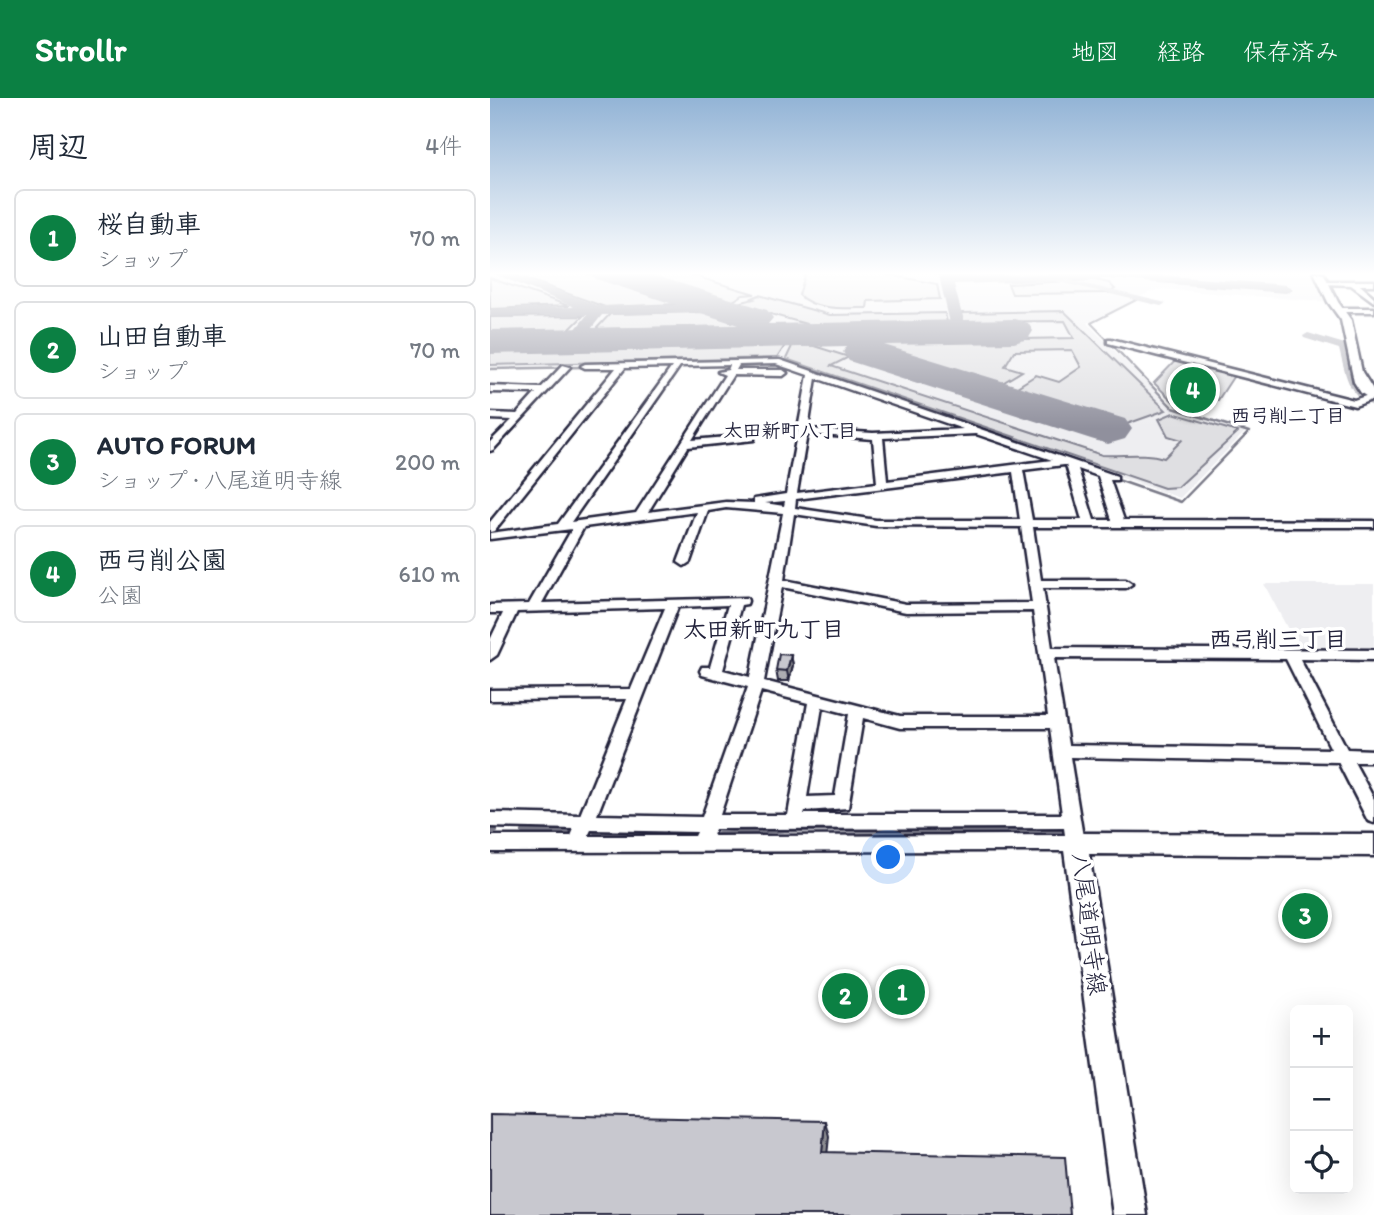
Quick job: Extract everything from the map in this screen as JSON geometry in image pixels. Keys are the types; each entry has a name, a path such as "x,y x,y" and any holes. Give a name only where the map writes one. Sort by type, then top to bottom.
{"main road":[{"path":"1347,324 1349,344 1369,398"},
{"name":"八尾道明寺線","path":"1130,1215 1074,832 1374,845"}],"street":[{"path":"1111,341 1355,403 1369,398"},
{"path":"640,516 733,368 777,362 1108,477 1119,523"},
{"path":"585,366 733,368 783,373"},
{"path":"490,530 622,366"},
{"path":"490,448 566,367"},
{"path":"562,526 675,368"},
{"path":"701,845 756,685 777,582 812,374"},
{"path":"490,389 543,391"},
{"path":"490,416 519,417"},
{"path":"802,431 878,436 981,432"},
{"path":"878,436 882,485"},
{"path":"685,444 751,438"},
{"path":"490,536 1068,463"},
{"path":"1068,463 1089,523"},
{"path":"1018,468 1024,523 1036,584 1055,722 1074,832"},
{"path":"736,505 876,523 1374,524"},
{"path":"684,562 704,507"},
{"path":"534,608 580,524"},
{"path":"777,582 906,608 1039,607"},
{"path":"1036,584 1126,584"},
{"path":"490,609 739,601 711,672 900,722 1055,722"},
{"path":"576,845 673,603"},
{"path":"491,650 512,608"},
{"path":"1045,653 1374,654"},
{"path":"1290,654 1374,816"},
{"path":"490,695 637,694"},
{"path":"794,822 816,701"},
{"path":"798,804 842,803 858,711"},
{"path":"1060,751 1374,755"},
{"path":"490,820 794,822 1074,832"},
{"path":"490,844 701,845 1074,832"}],"shaded area":[{"path":"490,324 1088,324 1174,410 1245,432 1180,498 778,361 490,368"},
{"path":"490,324 575,324 568,331 490,333"},
{"path":"601,324 749,326 596,329"},
{"path":"1067,324 1078,324 1166,410 1127,424 1014,389 1036,375 1059,382 1081,367 1072,350 1014,351 1005,366 1022,371 999,385 862,342 1074,338"},
{"path":"786,344 777,358 490,365 490,351"},
{"path":"793,344 814,346 849,357 831,366 1102,455 1164,458 1182,440 1168,436 1159,419 1173,413 1238,432 1178,487 1164,488 786,359"},
{"path":"1176,360 1235,374 1218,400 1204,396 1193,412 1180,408 1154,383"},
{"path":"1264,584 1374,584 1374,652 1300,652"}],"building":[{"path":"779,654 791,655 787,671 776,670"},
{"path":"490,1114 825,1121 822,1152 1065,1157 1070,1215 490,1215"}],"waterway":[{"path":"1092,324 1122,355"},
{"path":"1308,336 1344,347 1356,387 1361,394 1374,402"},
{"path":"1112,478 1181,502 1249,432 1173,408 1121,354"},
{"path":"490,369 585,367"},
{"path":"719,834 789,830 1067,832"},
{"path":"490,831 496,831"},
{"path":"523,832 568,832"},
{"path":"595,832 692,833"},
{"path":"1079,833 1109,833"}],"taxiway":[{"path":"575,340 588,324"},
{"path":"941,332 956,324"}],"runway":[{"path":"490,342 1014,331"},
{"path":"863,352 1108,429"}],"place":[{"name":"西弓削公園","path":"1193,390"},
{"name":"AUTO FORUM","path":"1305,916"},
{"name":"桜自動車","path":"902,992"},
{"name":"山田自動車","path":"845,996"}],"district":[{"name":"西弓削二丁目","path":"1288,415"},
{"name":"太田新町八丁目","path":"790,430"},
{"name":"太田新町九丁目","path":"764,629"},
{"name":"西弓削三丁目","path":"1278,639"}]}
